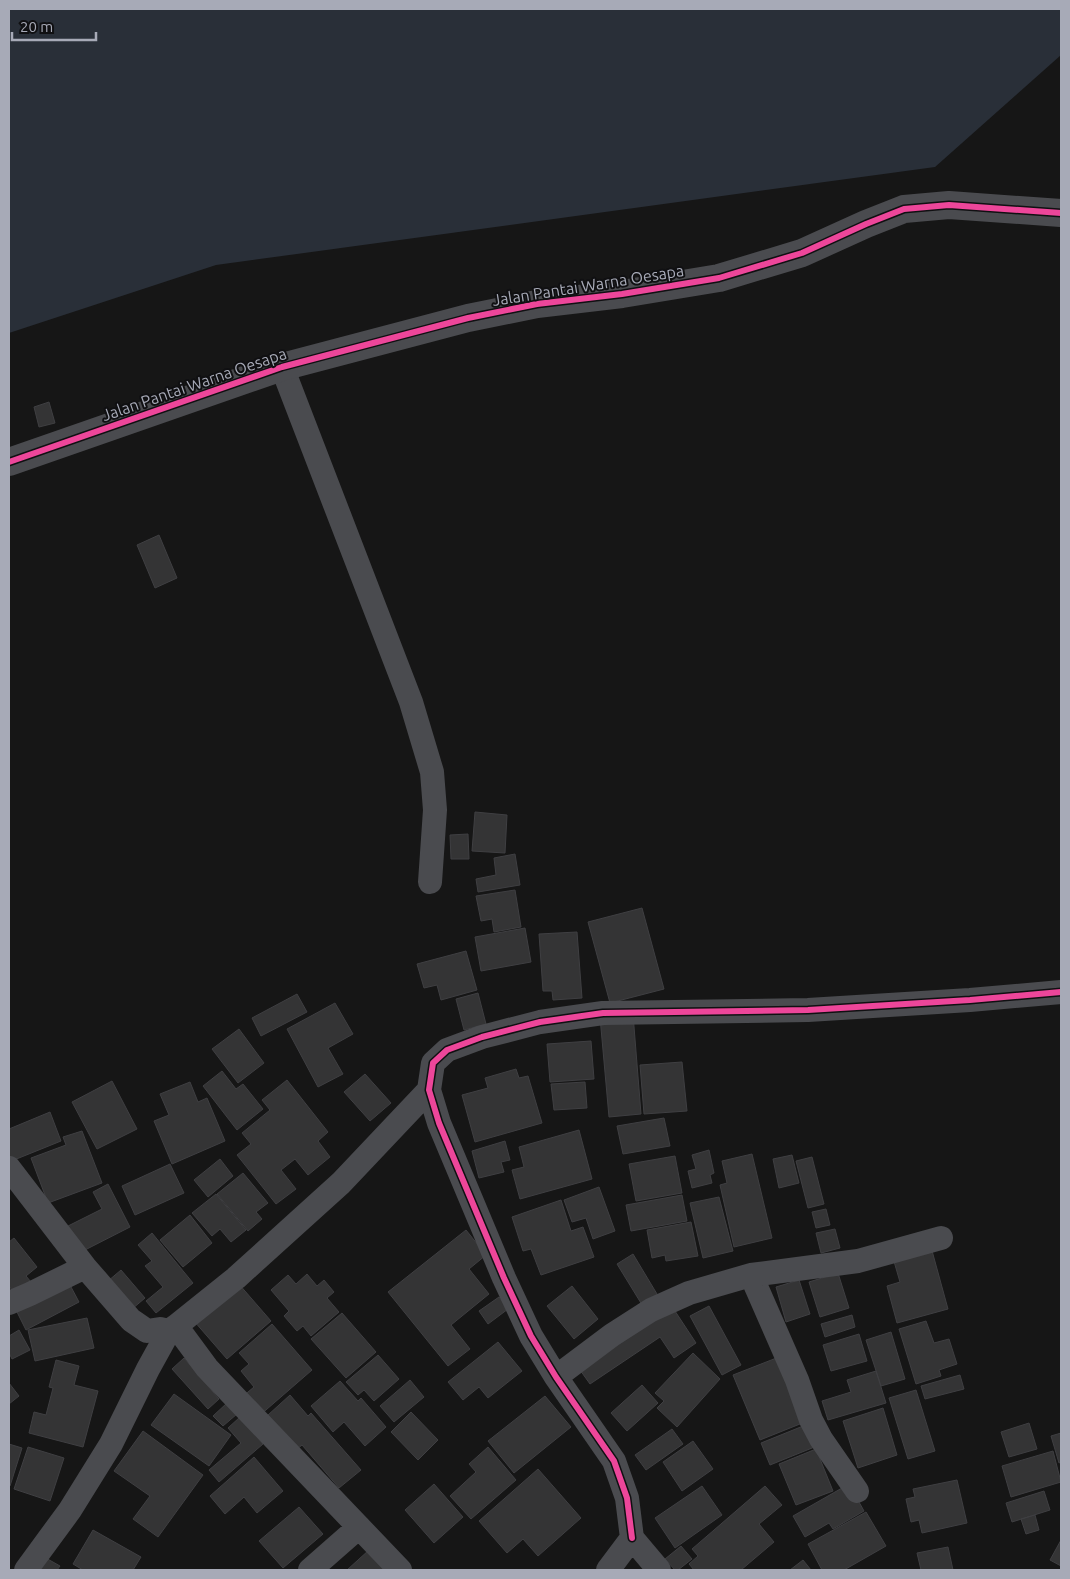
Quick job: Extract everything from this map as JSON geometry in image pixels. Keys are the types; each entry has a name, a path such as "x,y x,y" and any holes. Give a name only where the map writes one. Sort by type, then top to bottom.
{"street":[{"name":"Jalan Pantai Warna Oesapa","path":"9,462 282,367 468,318 537,304 622,294 719,278 802,253 904,209 949,205 1061,213"},
{"path":"282,367 411,702 432,772 435,810 430,882"},
{"path":"659,1570 632,1538 627,1498 614,1461 556,1377 531,1336 504,1278 439,1123 429,1090 433,1063 448,1050 482,1037 540,1022 602,1013 808,1010 970,1000 1061,992"},
{"path":"26,1570 70,1510 111,1444 148,1369 172,1328 236,1278 341,1183 429,1090"},
{"path":"9,1168 85,1267 131,1320 147,1331 172,1328"},
{"path":"556,1377 612,1335 651,1310 689,1293 751,1275 858,1262 941,1238"},
{"path":"9,1303 85,1267"},
{"path":"751,1275 818,1432 857,1491"},
{"path":"172,1328 207,1368 400,1570"},
{"path":"310,1570 359,1527"},
{"path":"608,1570 632,1538"}],"shaded area":[{"path":"9,9 1061,9 1061,55 935,167 216,265 9,333"}],"building":[{"path":"49,402 55,423 39,427 34,407"},
{"path":"159,535 177,578 155,588 137,545"},
{"path":"475,812 507,815 505,853 472,851"},
{"path":"468,834 469,859 451,859 450,835"},
{"path":"515,854 520,885 478,892 476,879 496,875 494,858"},
{"path":"515,890 521,927 494,932 492,919 481,921 476,896"},
{"path":"642,908 664,989 610,1003 588,922"},
{"path":"525,928 531,962 481,971 475,937"},
{"path":"577,932 582,998 553,1000 552,991 543,991 539,934"},
{"path":"466,951 477,990 441,1000 437,985 424,988 417,964"},
{"path":"478,993 486,1024 464,1030 456,999"},
{"path":"297,994 307,1012 261,1036 252,1018"},
{"path":"335,1003 353,1034 328,1048 343,1074 318,1087 287,1029"},
{"path":"633,1014 641,1114 609,1117 600,1017"},
{"path":"239,1029 264,1063 238,1083 212,1049"},
{"path":"591,1041 594,1079 550,1082 547,1044"},
{"path":"682,1062 687,1111 644,1114 640,1065"},
{"path":"516,1069 519,1078 528,1076 542,1123 475,1142 462,1095 488,1088 485,1078"},
{"path":"222,1071 236,1089 243,1084 263,1109 237,1130 203,1086"},
{"path":"365,1074 391,1103 370,1121 344,1092"},
{"path":"287,1080 328,1132 318,1141 330,1157 308,1175 295,1159 281,1170 296,1189 276,1204 237,1155 251,1144 242,1133 270,1110 262,1100"},
{"path":"112,1081 137,1129 97,1149 72,1102"},
{"path":"190,1082 198,1102 207,1098 225,1141 172,1164 154,1121 169,1115 160,1094"},
{"path":"585,1082 587,1108 554,1110 551,1084"},
{"path":"50,1112 61,1141 9,1162 9,1129"},
{"path":"664,1118 670,1146 623,1154 617,1126"},
{"path":"579,1130 592,1179 520,1199 512,1170 524,1167 519,1147"},
{"path":"82,1131 102,1183 48,1203 31,1158 66,1145 63,1137"},
{"path":"505,1141 510,1160 501,1162 504,1172 479,1178 472,1151"},
{"path":"709,1150 714,1173 710,1175 712,1183 692,1188 688,1171 696,1169 692,1155"},
{"path":"752,1154 772,1238 734,1247 720,1185 727,1183 722,1161"},
{"path":"792,1155 799,1183 779,1188 773,1159"},
{"path":"675,1156 682,1193 636,1201 629,1164"},
{"path":"812,1157 824,1204 808,1208 796,1161"},
{"path":"220,1159 233,1176 208,1197 194,1180"},
{"path":"170,1164 184,1193 135,1215 122,1186"},
{"path":"243,1173 268,1203 256,1212 262,1219 248,1231 217,1194"},
{"path":"108,1184 130,1227 81,1252 68,1226 102,1209 93,1192"},
{"path":"599,1187 615,1231 593,1239 586,1218 572,1222 564,1200"},
{"path":"216,1194 246,1230 231,1242 220,1229 212,1236 192,1213"},
{"path":"682,1195 687,1221 631,1231 626,1205"},
{"path":"719,1197 733,1251 703,1258 690,1203"},
{"path":"561,1200 571,1231 583,1227 594,1257 541,1275 531,1249 523,1251 512,1217"},
{"path":"826,1209 830,1225 816,1228 812,1212"},
{"path":"190,1215 212,1243 183,1267 160,1240"},
{"path":"691,1222 698,1256 666,1261 665,1255 652,1258 647,1230"},
{"path":"835,1229 840,1248 821,1253 816,1233"},
{"path":"466,1230 486,1255 469,1269 489,1294 451,1325 470,1349 448,1366 388,1292"},
{"path":"152,1233 193,1283 156,1313 146,1301 163,1287 145,1266 152,1261 138,1245"},
{"path":"14,1238 37,1267 26,1276 31,1282 15,1294 9,1286 9,1242"},
{"path":"931,1247 948,1309 897,1323 887,1286 900,1282 893,1258"},
{"path":"633,1254 660,1299 644,1308 617,1264"},
{"path":"121,1270 145,1298 132,1309 108,1281"},
{"path":"838,1273 849,1308 820,1317 809,1282"},
{"path":"307,1274 317,1286 324,1280 334,1292 327,1298 339,1312 311,1336 303,1326 297,1331 284,1316 289,1311 271,1290 288,1275 296,1284"},
{"path":"799,1280 810,1314 786,1322 776,1287"},
{"path":"238,1283 271,1321 227,1359 194,1321"},
{"path":"70,1285 79,1302 26,1330 17,1312"},
{"path":"572,1286 598,1319 574,1339 547,1306"},
{"path":"499,1297 508,1309 488,1324 479,1311"},
{"path":"709,1306 741,1365 722,1375 690,1316"},
{"path":"673,1308 696,1343 674,1358 660,1337 590,1384 580,1370"},
{"path":"342,1313 376,1352 346,1378 311,1339"},
{"path":"852,1315 855,1327 825,1337 821,1324"},
{"path":"87,1318 94,1348 35,1361 28,1330"},
{"path":"926,1321 934,1343 949,1339 957,1364 939,1370 941,1376 916,1384 899,1329"},
{"path":"272,1324 312,1370 259,1416 242,1397 254,1387 241,1371 249,1364 239,1353"},
{"path":"19,1330 30,1350 12,1359 9,1353 9,1336"},
{"path":"891,1332 905,1379 881,1386 866,1340"},
{"path":"859,1334 867,1361 831,1371 823,1345"},
{"path":"498,1342 522,1371 488,1398 479,1387 463,1400 448,1382"},
{"path":"693,1353 720,1379 677,1427 657,1408 664,1401 655,1393"},
{"path":"378,1355 399,1379 374,1401 364,1390 358,1395 346,1382"},
{"path":"779,1357 805,1422 760,1440 733,1375"},
{"path":"184,1358 219,1399 208,1409 172,1369"},
{"path":"56,1360 79,1366 74,1385 98,1391 83,1447 29,1433 34,1412 46,1415 53,1388 49,1387"},
{"path":"876,1371 886,1403 828,1420 822,1401 851,1392 847,1380"},
{"path":"960,1375 964,1389 925,1399 921,1386"},
{"path":"410,1380 424,1397 394,1422 380,1406"},
{"path":"340,1381 358,1401 361,1398 386,1427 365,1446 344,1422 333,1432 311,1406"},
{"path":"9,1383 19,1396 9,1404"},
{"path":"642,1385 658,1403 627,1431 611,1413"},
{"path":"916,1390 935,1451 908,1459 889,1398"},
{"path":"174,1394 231,1435 209,1466 151,1425"},
{"path":"290,1395 308,1416 311,1413 361,1470 339,1488 302,1445 297,1449 268,1415"},
{"path":"545,1396 571,1427 514,1473 488,1441"},
{"path":"227,1403 237,1414 223,1426 213,1416"},
{"path":"883,1408 897,1455 858,1468 843,1421"},
{"path":"411,1412 438,1440 418,1460 391,1432"},
{"path":"240,1417 263,1444 219,1482 209,1470 241,1443 228,1428"},
{"path":"1029,1423 1037,1449 1009,1457 1001,1432"},
{"path":"808,1424 817,1446 770,1465 761,1443"},
{"path":"672,1429 683,1444 646,1470 635,1455"},
{"path":"143,1431 203,1475 158,1537 133,1519 150,1496 114,1471"},
{"path":"1061,1433 1061,1462 1059,1463 1051,1436"},
{"path":"693,1441 713,1469 682,1491 663,1462"},
{"path":"9,1444 22,1448 10,1486 9,1485"},
{"path":"28,1447 64,1458 50,1501 14,1489"},
{"path":"488,1447 516,1480 471,1519 450,1496 476,1472 469,1464"},
{"path":"816,1449 833,1491 796,1505 779,1464"},
{"path":"1053,1451 1061,1482 1011,1497 1002,1466"},
{"path":"254,1457 283,1491 257,1513 244,1497 225,1514 210,1496"},
{"path":"538,1469 581,1518 538,1556 523,1539 507,1553 479,1521"},
{"path":"957,1480 967,1523 922,1533 919,1520 911,1522 906,1499 915,1497 913,1489"},
{"path":"434,1484 463,1517 434,1543 405,1510"},
{"path":"849,1484 864,1511 833,1529 829,1523 805,1537 793,1516"},
{"path":"702,1486 722,1515 675,1548 655,1518"},
{"path":"765,1486 782,1505 759,1524 774,1542 741,1570 694,1570 689,1564 698,1556 692,1549"},
{"path":"1044,1491 1050,1510 1012,1522 1006,1503"},
{"path":"299,1507 323,1534 283,1568 259,1541"},
{"path":"866,1512 886,1546 844,1570 822,1570 808,1544"},
{"path":"1035,1515 1039,1530 1026,1534 1021,1519"},
{"path":"93,1530 141,1557 133,1570 83,1570 73,1564"},
{"path":"1061,1540 1061,1566 1050,1560"},
{"path":"681,1546 692,1559 678,1570 675,1570 665,1559"},
{"path":"948,1547 953,1570 921,1570 917,1553"},
{"path":"369,1550 387,1570 347,1570"},
{"path":"44,1557 60,1566 57,1570 36,1570"},
{"path":"803,1560 811,1570 790,1570"}],"cycle path":[{"path":"9,462 282,367 468,318 537,304 622,294 719,278 802,253 904,209 949,205 1061,213"},
{"path":"632,1538 627,1498 614,1461 556,1377 531,1336 504,1278 439,1123 429,1090 433,1063 447,1050 482,1037 540,1022 603,1013 808,1010 970,1000 1061,992"}]}
